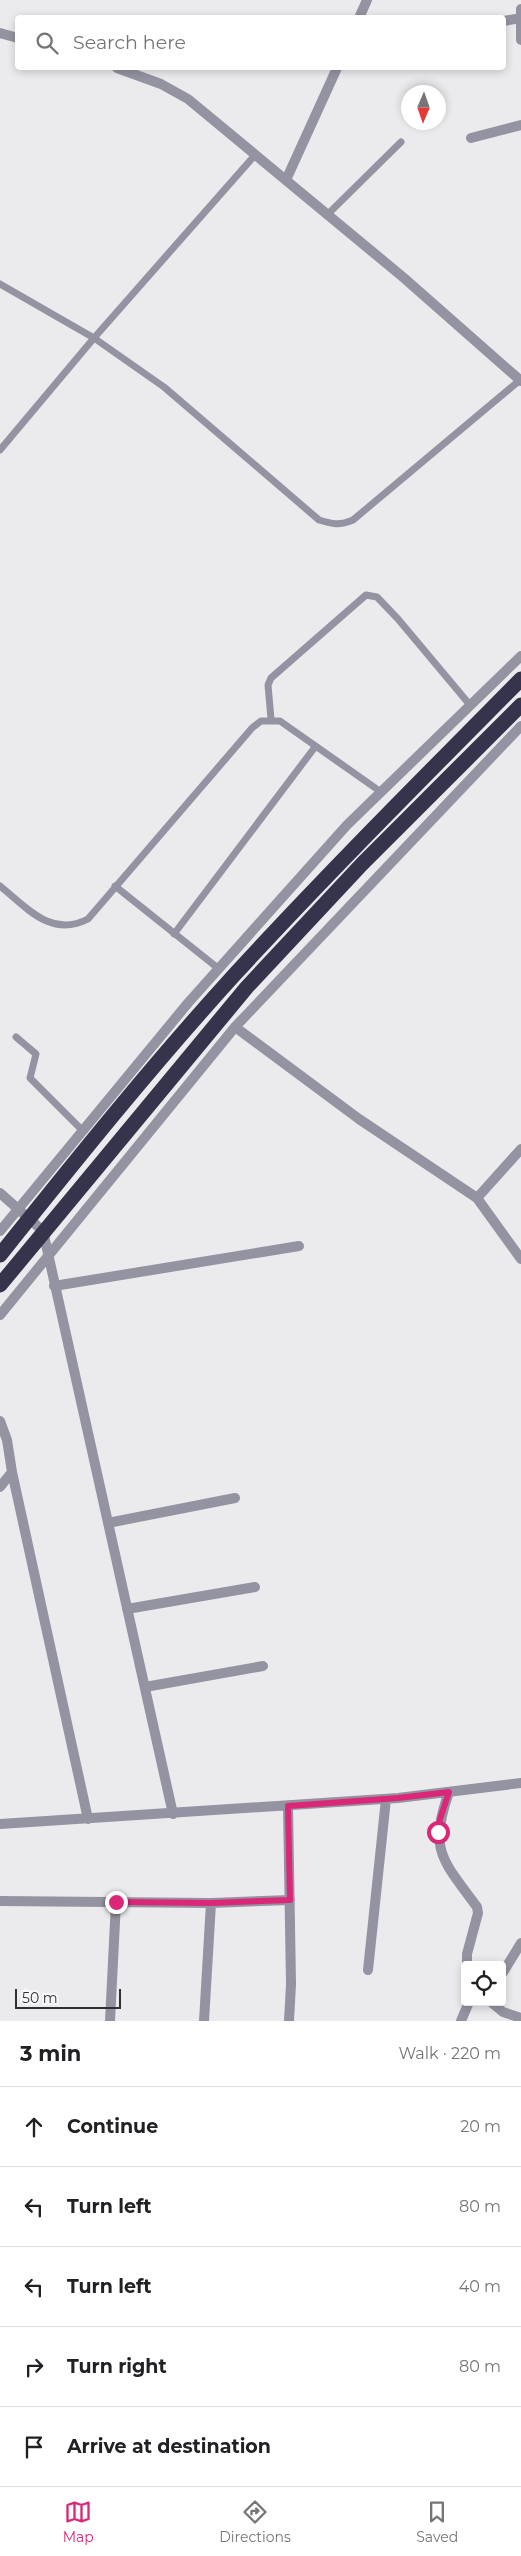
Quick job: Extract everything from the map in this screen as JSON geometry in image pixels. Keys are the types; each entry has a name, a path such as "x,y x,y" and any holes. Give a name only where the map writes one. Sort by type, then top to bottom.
{"highway":[{"path":"0,1255 24,1214 235,974 365,836 521,679"},
{"path":"0,1285 247,987 362,864 521,705"}],"street":[{"path":"360,15 367,0"},
{"path":"506,20 521,15 521,40"},
{"path":"0,33 15,37"},
{"path":"123,70 162,84 188,99 328,214 520,380"},
{"path":"286,180 336,70"},
{"path":"471,138 521,124"},
{"path":"0,1231 24,1214 82,1131 218,969 347,825 521,656"},
{"path":"0,1315 235,1027 521,726"},
{"path":"235,1027 359,1119 477,1198 521,1259"},
{"path":"477,1198 521,1149"},
{"path":"0,1194 44,1231 54,1286 174,1814"},
{"path":"54,1286 299,1246"},
{"path":"0,1421 7,1440 12,1472 88,1819"},
{"path":"0,1487 12,1472"},
{"path":"108,1523 235,1498"},
{"path":"127,1609 255,1588"},
{"path":"145,1687 263,1666"},
{"path":"0,1824 386,1799 521,1783"},
{"path":"449,1792 440,1819 441,1848 449,1870 476,1907 478,1913 467,1954 467,1961"},
{"path":"368,1970 386,1799"},
{"path":"288,1806 291,1984 289,2021"},
{"path":"0,1901 211,1903 290,1900"},
{"path":"110,2021 116,1902"},
{"path":"204,2021 211,1903"},
{"path":"506,1967 521,1943"},
{"path":"461,2021 467,2006"},
{"path":"496,2006 503,2012 521,2018"}],"lane":[{"path":"328,214 401,142"},
{"path":"0,450 94,338 255,155"},
{"path":"0,284 94,338 164,387 319,520 333,524 342,525 353,520 520,380"},
{"path":"271,720 268,685 271,678 366,595 377,597 398,619 470,705"},
{"path":"0,886 37,916 52,924 62,926 78,924 88,919 252,728 261,721 280,721 315,748 381,792"},
{"path":"174,934 315,748"},
{"path":"115,886 218,969"},
{"path":"16,1037 36,1054 30,1078 82,1131"}],"route":[{"path":"116,1902 211,1903 290,1900 288,1806 398,1798 449,1792 440,1819 438,1832"}]}
